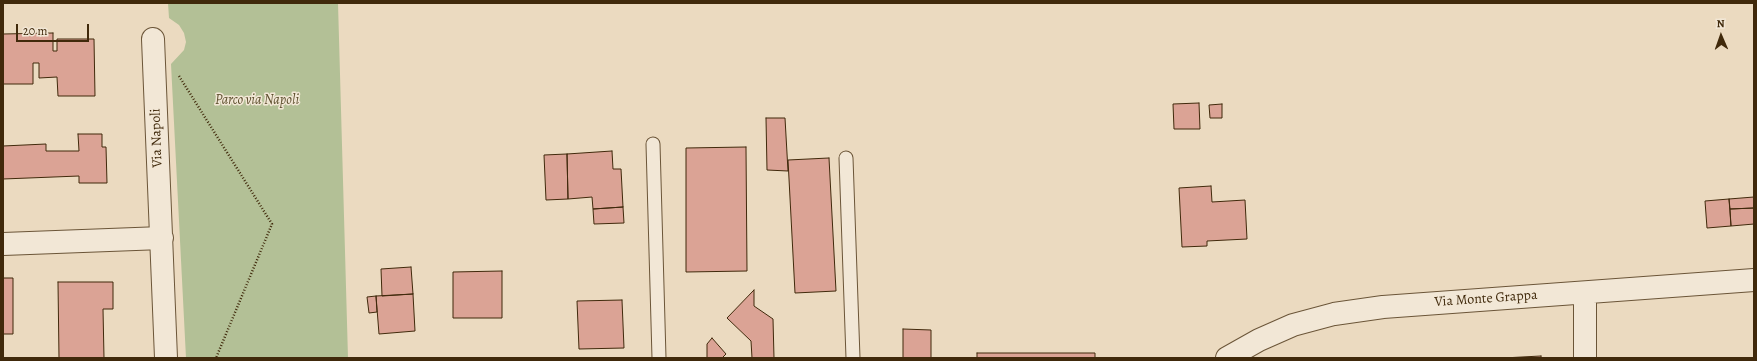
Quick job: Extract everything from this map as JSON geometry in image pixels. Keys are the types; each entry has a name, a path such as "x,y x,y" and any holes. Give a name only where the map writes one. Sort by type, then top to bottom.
{"street":[{"name":"Via Napoli","path":"153,38 166,358"},
{"path":"3,244 162,238"},
{"name":"Via Monte Grappa","path":"1227,358 1259,340 1293,325 1334,314 1383,307 1754,280"},
{"path":"1585,293 1585,358"}],"lane":[{"path":"653,144 659,358"},
{"path":"846,158 853,358"}],"path":[{"path":"175,70 272,224 216,358"}],"green space":[{"name":"Parco via Napoli","path":"168,3 338,3 348,358 186,358 171,64 184,50 186,42 184,33 179,25 169,18"}],"building":[{"path":"53,33 53,51 57,51 57,39 94,39 95,96 58,96 57,77 39,78 39,63 33,63 33,84 3,84 3,34"},
{"path":"1199,103 1200,129 1174,129 1173,104"},
{"path":"1222,104 1222,118 1210,118 1209,105"},
{"path":"766,118 785,118 788,171 767,170"},
{"path":"78,134 102,134 102,147 106,147 107,183 79,183 79,176 3,179 3,146 46,144 46,151 79,151"},
{"path":"746,147 747,271 686,272 686,148"},
{"path":"612,151 613,169 621,169 623,207 593,209 592,197 568,199 567,154"},
{"path":"567,154 568,199 546,200 544,155"},
{"path":"829,158 836,291 795,293 788,160"},
{"path":"1211,186 1212,202 1245,200 1247,239 1207,241 1207,246 1182,247 1179,188"},
{"path":"1754,197 1754,208 1730,209 1729,199"},
{"path":"1729,199 1731,226 1707,228 1705,201"},
{"path":"623,207 624,223 594,224 593,209"},
{"path":"1754,208 1754,224 1731,226 1730,209"},
{"path":"411,267 413,294 382,296 381,269"},
{"path":"502,271 502,318 453,318 453,272"},
{"path":"3,278 13,278 13,334 3,334"},
{"path":"58,282 113,282 113,309 103,309 104,358 59,358"},
{"path":"754,290 754,306 773,319 774,358 752,358 751,341 727,318"},
{"path":"413,294 415,331 379,334 376,296"},
{"path":"376,296 377,312 369,313 367,297"},
{"path":"622,300 624,348 579,349 577,301"},
{"path":"903,329 931,330 931,358 903,358"},
{"path":"712,338 726,354 723,357 724,358 707,358 707,344"},
{"path":"977,353 1095,353 1095,358 977,358"},
{"path":"1541,356 1541,358 1503,358"}]}
